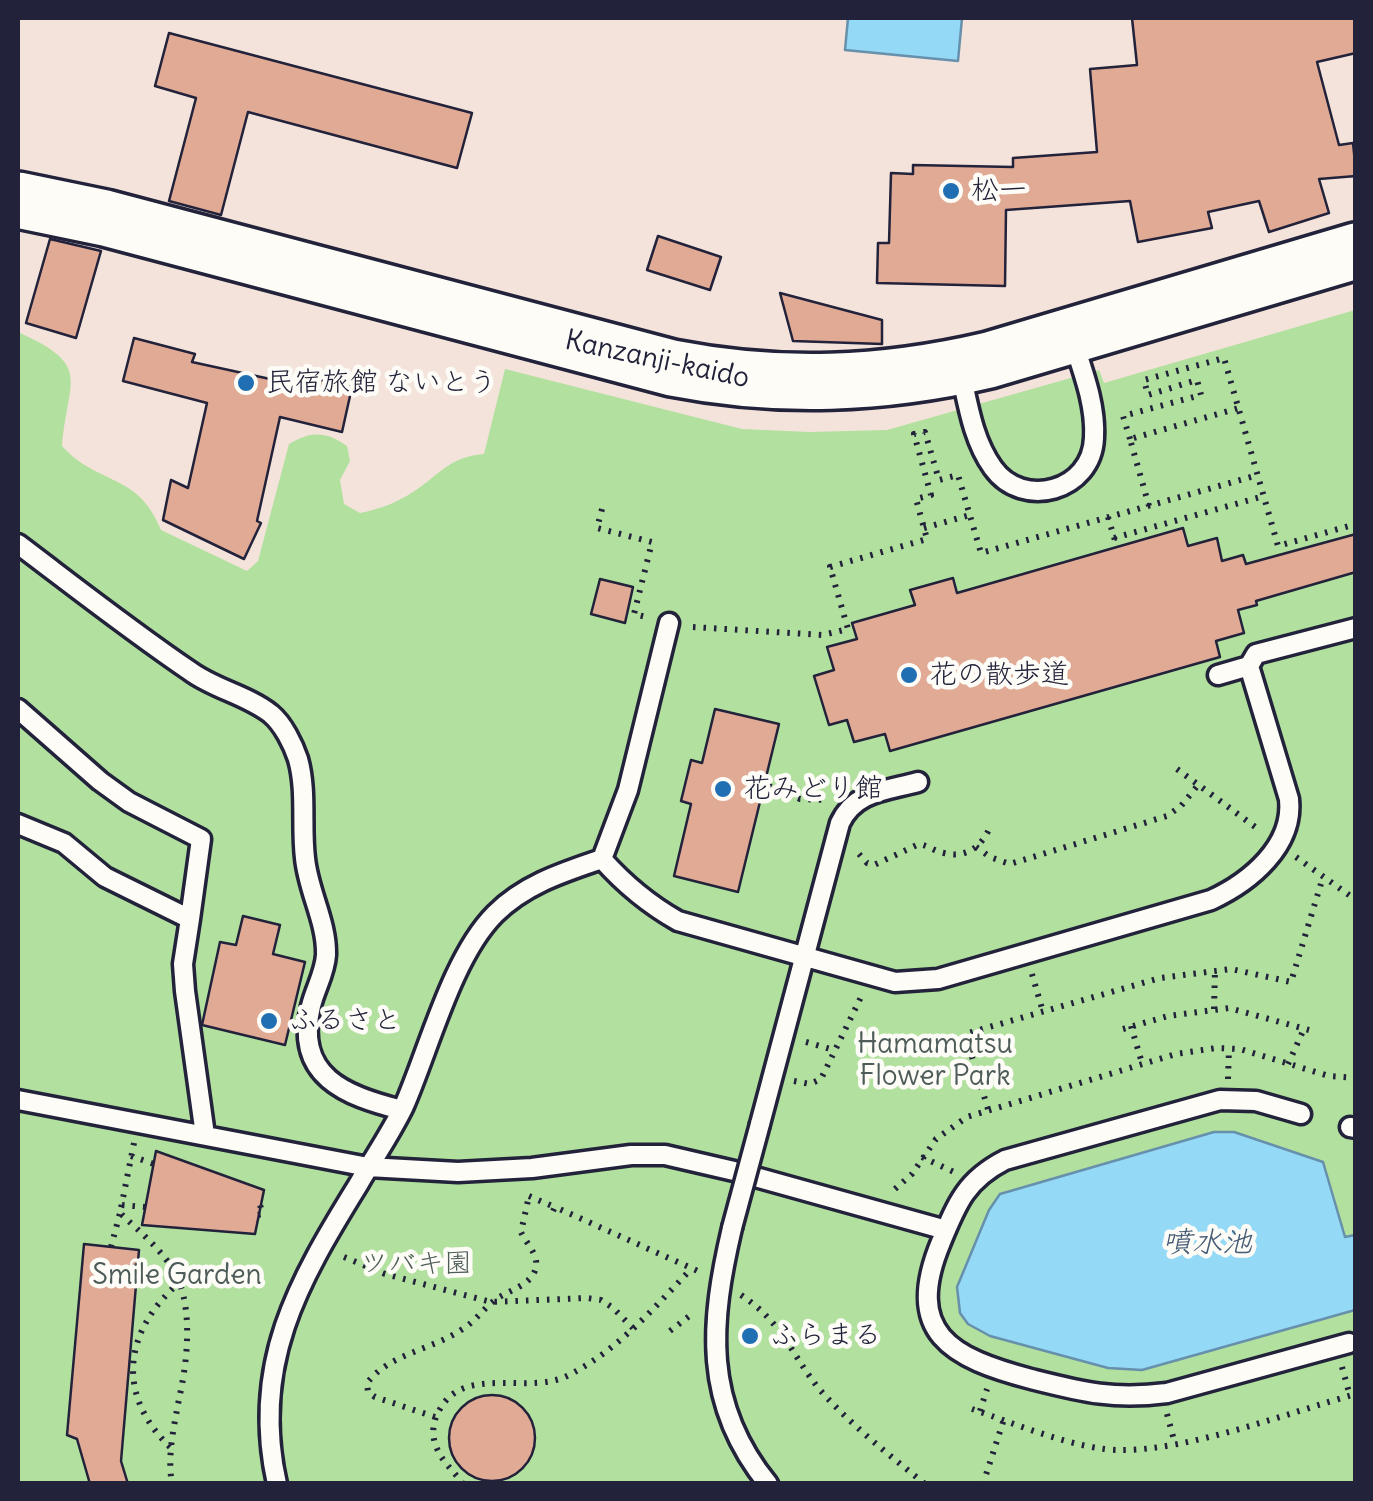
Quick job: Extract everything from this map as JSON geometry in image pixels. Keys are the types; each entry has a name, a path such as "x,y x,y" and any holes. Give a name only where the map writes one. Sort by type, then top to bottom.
{"main road":[{"name":"Kanzanji-kaido","path":"18,200 106,218 583,346 719,377 764,382 855,382 960,367 1356,251"}],"lane":[{"path":"960,367 975,433 993,468 1020,488 1054,490 1083,471 1094,439 1091,400 1072,336"},
{"path":"18,544 194,674 271,715 287,735 300,771 305,863 324,937 324,970 308,1023 313,1061 322,1075 337,1086 368,1102 402,1110"},
{"path":"602,859 628,790 668,623"},
{"path":"602,859 637,894 678,921 895,982 938,979 1211,900 1234,889 1255,872 1286,832 1291,816 1250,666 1256,654 1356,628"},
{"path":"1218,675 1250,666"},
{"path":"18,708 100,782 129,802 201,838 183,964 205,1136"},
{"path":"768,1484 733,1428 720,1384 714,1339 720,1280 844,814 862,798 918,782"},
{"path":"18,824 64,842 104,878 190,919"},
{"path":"277,1484 269,1444 271,1371 293,1301 320,1246 402,1110 472,944 494,915 523,891 602,859"},
{"path":"18,1100 368,1167 458,1172 648,1155 696,1161 734,1172"},
{"path":"1300,1114 1256,1101 1220,1100 1005,1160 984,1171 967,1188 929,1270 926,1295 932,1319 945,1341 964,1357 986,1367 1106,1397 1137,1398 1167,1393 1349,1343"},
{"path":"759,1178 946,1230"}],"path":[{"path":"1148,506 1123,416 1201,395 1197,380 1148,395 1144,380 1224,358 1278,546 1356,524"},
{"path":"1130,438 1239,408"},
{"path":"602,508 597,528 652,542 634,614 668,623 746,633 823,635 848,629 830,567 927,539 916,499 930,495 914,434 925,432 938,480 958,476 980,553 1258,475"},
{"path":"1108,517 1115,543 1264,496"},
{"path":"924,528 970,515"},
{"path":"1177,769 1356,900"},
{"path":"976,847 1010,864 1166,816 1181,806 1198,785"},
{"path":"769,786 800,799 816,799 844,814 862,859 874,865 919,844 947,854 968,852 984,840 992,824"},
{"path":"988,1108 965,1034 1160,978 1215,970 1250,972 1291,982 1323,876"},
{"path":"1214,1009 1215,970"},
{"path":"773,1076 810,1084 820,1079 871,976"},
{"path":"1034,980 1043,1012"},
{"path":"1142,1063 1127,1028 1214,1009 1245,1010 1306,1030 1288,1064"},
{"path":"891,1191 903,1184 923,1154 950,1127 988,1108 1142,1063 1216,1048 1264,1054 1329,1076 1356,1078"},
{"path":"131,1156 154,1164"},
{"path":"111,1247 129,1166"},
{"path":"435,1417 374,1397 368,1392 367,1383 378,1369 460,1332 488,1310 492,1302 533,1275 537,1265 535,1254 521,1232 529,1196"},
{"path":"258,1215 262,1214 260,1204"},
{"path":"121,1209 145,1207"},
{"path":"553,1211 554,1207 720,1280 761,1308 777,1324 834,1406 925,1484"},
{"path":"121,1209 160,1252 180,1282 186,1348 171,1448 172,1484"},
{"path":"320,1246 385,1274 492,1302 601,1300 634,1329"},
{"path":"463,1484 436,1448 435,1417 442,1404 468,1387 526,1386 566,1377 634,1329 692,1268"},
{"path":"171,1448 144,1415 133,1374 140,1331 164,1296 180,1282"},
{"path":"972,1409 1079,1443 1120,1450 1178,1444 1356,1394"},
{"path":"983,1484 1004,1419"}],"green space":[{"name":"Hamamatsu Flower Park","path":"1355,310 1355,1483 18,1483 18,332 42,344 66,365 70,389 62,446 89,468 141,498 161,530 247,571 258,561 289,444 318,434 347,446 350,461 340,480 344,504 360,513 381,507 413,492 453,463 484,454 505,369 742,429 887,430 1099,370 1104,383"}],"water":[{"path":"848,18 962,18 958,61 845,50"},
{"name":"噴水池","path":"1214,1132 1234,1132 1323,1162 1345,1237 1355,1235 1355,1310 1142,1370 1108,1368 990,1336 968,1324 960,1313 957,1287 989,1210 1000,1194"}],"building":[{"path":"1132,18 1356,18 1356,53 1317,62 1339,145 1353,143 1356,173 1319,179 1329,213 1269,232 1259,201 1208,212 1212,228 1138,242 1130,201 1006,210 1005,286 877,283 878,243 889,243 891,173 913,174 913,165 1013,167 1013,158 1097,152 1090,69 1137,65"},
{"path":"169,33 472,113 457,168 248,112 221,215 169,201 196,98 155,86"},
{"path":"658,236 721,257 710,290 647,270"},
{"path":"50,239 101,251 76,338 26,323"},
{"path":"780,293 882,320 882,344 793,341"},
{"path":"134,338 195,354 192,362 293,384 296,374 352,387 342,432 280,417 257,521 261,523 244,559 163,520 171,480 188,488 207,403 123,381"},
{"path":"1183,528 1188,546 1217,538 1222,561 1243,555 1246,564 1356,534 1356,572 1256,601 1257,605 1238,610 1244,633 1216,641 1220,657 890,751 885,734 854,742 847,720 829,725 814,676 834,670 827,647 857,639 852,623 915,605 910,590 953,578 957,593"},
{"path":"600,579 633,587 625,623 591,614"},
{"name":"花みどり館","path":"715,709 779,724 738,892 674,876 691,804 681,801 691,760 702,763"},
{"path":"243,916 280,925 273,954 305,962 285,1045 202,1025 220,942 236,945"},
{"path":"156,1151 264,1190 255,1234 142,1225"},
{"path":"84,1244 139,1250 121,1461 128,1484 90,1484 77,1439 67,1435"},
{"path":"492,1395 522,1408 535,1438 522,1468 492,1481 462,1468 449,1438 462,1408"}],"place":[{"name":"松一","path":"951,191"},
{"name":"民宿旅館 ないとう","path":"246,383"},
{"name":"花の散歩道","path":"909,675"},
{"name":"花みどり館","path":"723,789"},
{"name":"ふるさと","path":"269,1021"},
{"name":"ふらまる","path":"750,1336"}],"park label":[{"name":"ツバキ園","path":"416,1264"},
{"name":"Smile Garden","path":"177,1276"}]}
